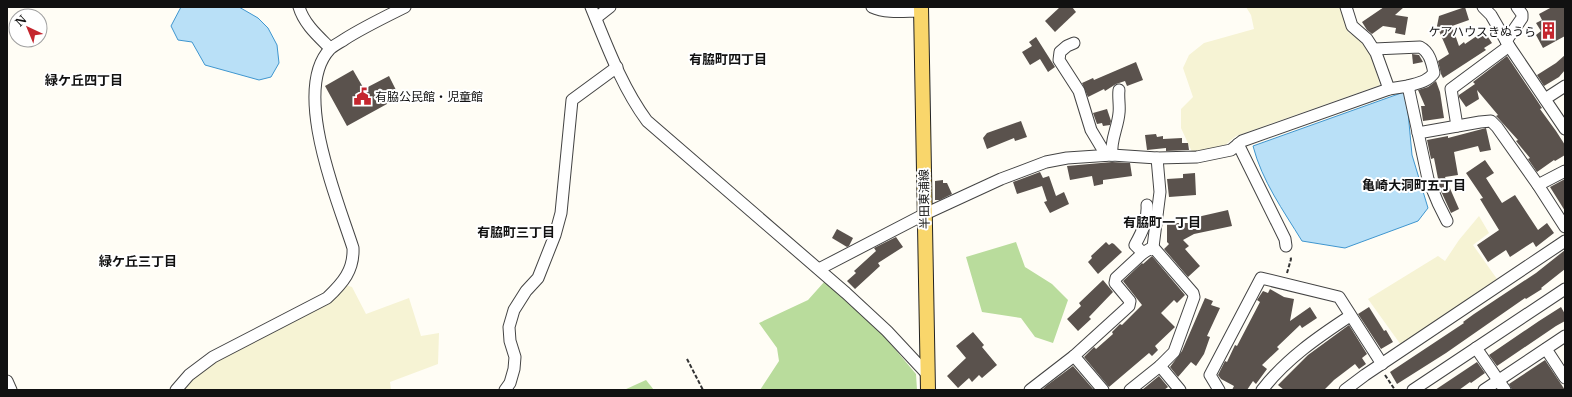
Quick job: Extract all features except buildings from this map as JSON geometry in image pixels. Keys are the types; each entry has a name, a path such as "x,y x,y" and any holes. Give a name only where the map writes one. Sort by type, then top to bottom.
{"main road":[{"name":"半田東浦線","path":"921,9 928,390"}],"street":[{"path":"299,7 302,17 308,25 330,48"},
{"path":"176,390 189,375 213,357 328,298 343,283 354,257 353,248 320,142 316,111 315,88 317,76 322,62 330,48 405,7"},
{"path":"591,7 636,106 647,121 819,269 887,330 928,375"},
{"path":"596,18 610,7"},
{"path":"872,7 878,10 892,11 921,9"},
{"path":"1346,7 1352,26 1367,39 1374,49 1388,89"},
{"path":"1483,7 1491,15 1565,129"},
{"path":"1456,126 1451,89 1508,43 1522,18 1522,14 1517,7"},
{"path":"1074,43 1067,46 1060,52 1059,60 1079,91 1091,130 1109,155"},
{"path":"819,269 925,214 1001,179 1046,162 1067,158 1109,155 1157,158 1197,157 1231,150 1242,141 1388,89 1420,83 1430,78 1434,73 1431,60 1424,49 1420,47 1374,49"},
{"path":"505,390 510,383 514,369 515,357 510,341 509,327 512,316 526,291 538,278 555,235 561,213 572,100 617,67"},
{"path":"1408,86 1428,179 1447,221"},
{"path":"1545,99 1565,86"},
{"path":"1109,155 1116,131 1119,113 1119,90"},
{"path":"1418,133 1480,122 1490,122 1497,127 1538,185 1565,227"},
{"path":"1238,144 1285,239 1286,246"},
{"path":"1130,390 1160,366 1174,352 1194,297 1193,292 1153,247 1160,192 1157,158"},
{"path":"1538,185 1565,171"},
{"path":"1143,253 1135,245 1145,228 1148,216 1147,206"},
{"path":"1345,390 1565,241"},
{"path":"1030,390 1074,356 1129,306 1130,301 1115,283 1116,278 1143,253 1153,247"},
{"path":"1219,390 1210,375 1261,278 1339,297 1380,365"},
{"path":"1413,390 1565,289"},
{"path":"1262,390 1287,362 1314,340 1350,316"},
{"path":"1484,390 1565,336"},
{"path":"1476,348 1505,390"},
{"path":"1546,349 1565,378"},
{"path":"1074,356 1103,390"},
{"path":"1160,366 1180,390"},
{"path":"7,381 11,390"}],"path":[{"path":"1284,284 1291,259 1286,246"},
{"path":"687,358 703,390"},
{"path":"1380,365 1395,390"}],"shaded area":[{"path":"1246,7 1340,7 1348,32 1360,40 1370,52 1380,85 1236,136 1225,145 1192,152 1181,128 1181,109 1193,97 1183,68 1189,55 1204,43 1254,29 1251,15"},
{"path":"1479,216 1489,233 1473,245 1497,279 1401,345 1368,299 1438,256 1445,261 1459,240"},
{"path":"346,285 352,287 366,314 409,298 421,336 439,333 438,364 390,382 391,390 182,390 204,367"}],"green space":[{"path":"1016,242 1025,267 1052,284 1068,300 1053,343 1035,337 1021,318 982,312 966,257"},
{"path":"825,281 884,336 916,374 917,390 760,390 779,361 777,348 759,323 808,300"},
{"path":"646,380 654,390 624,390"}],"water":[{"path":"181,7 239,7 258,18 268,28 277,45 279,63 271,77 259,80 205,65 192,42 178,40 171,26"},
{"path":"1404,92 1408,112 1412,155 1428,208 1418,221 1345,248 1302,241 1267,183 1253,146"}],"place":[{"name":"ケアハウスきぬうら","path":"1549,31"},
{"name":"有脇公民館・児童館","path":"362,96"}],"district":[{"name":"有脇町四丁目","path":"728,59"},
{"name":"緑ケ丘四丁目","path":"84,80"},
{"name":"亀崎大洞町五丁目","path":"1414,185"},
{"name":"有脇町一丁目","path":"1162,222"},
{"name":"有脇町三丁目","path":"516,232"},
{"name":"緑ケ丘三丁目","path":"138,261"}]}
